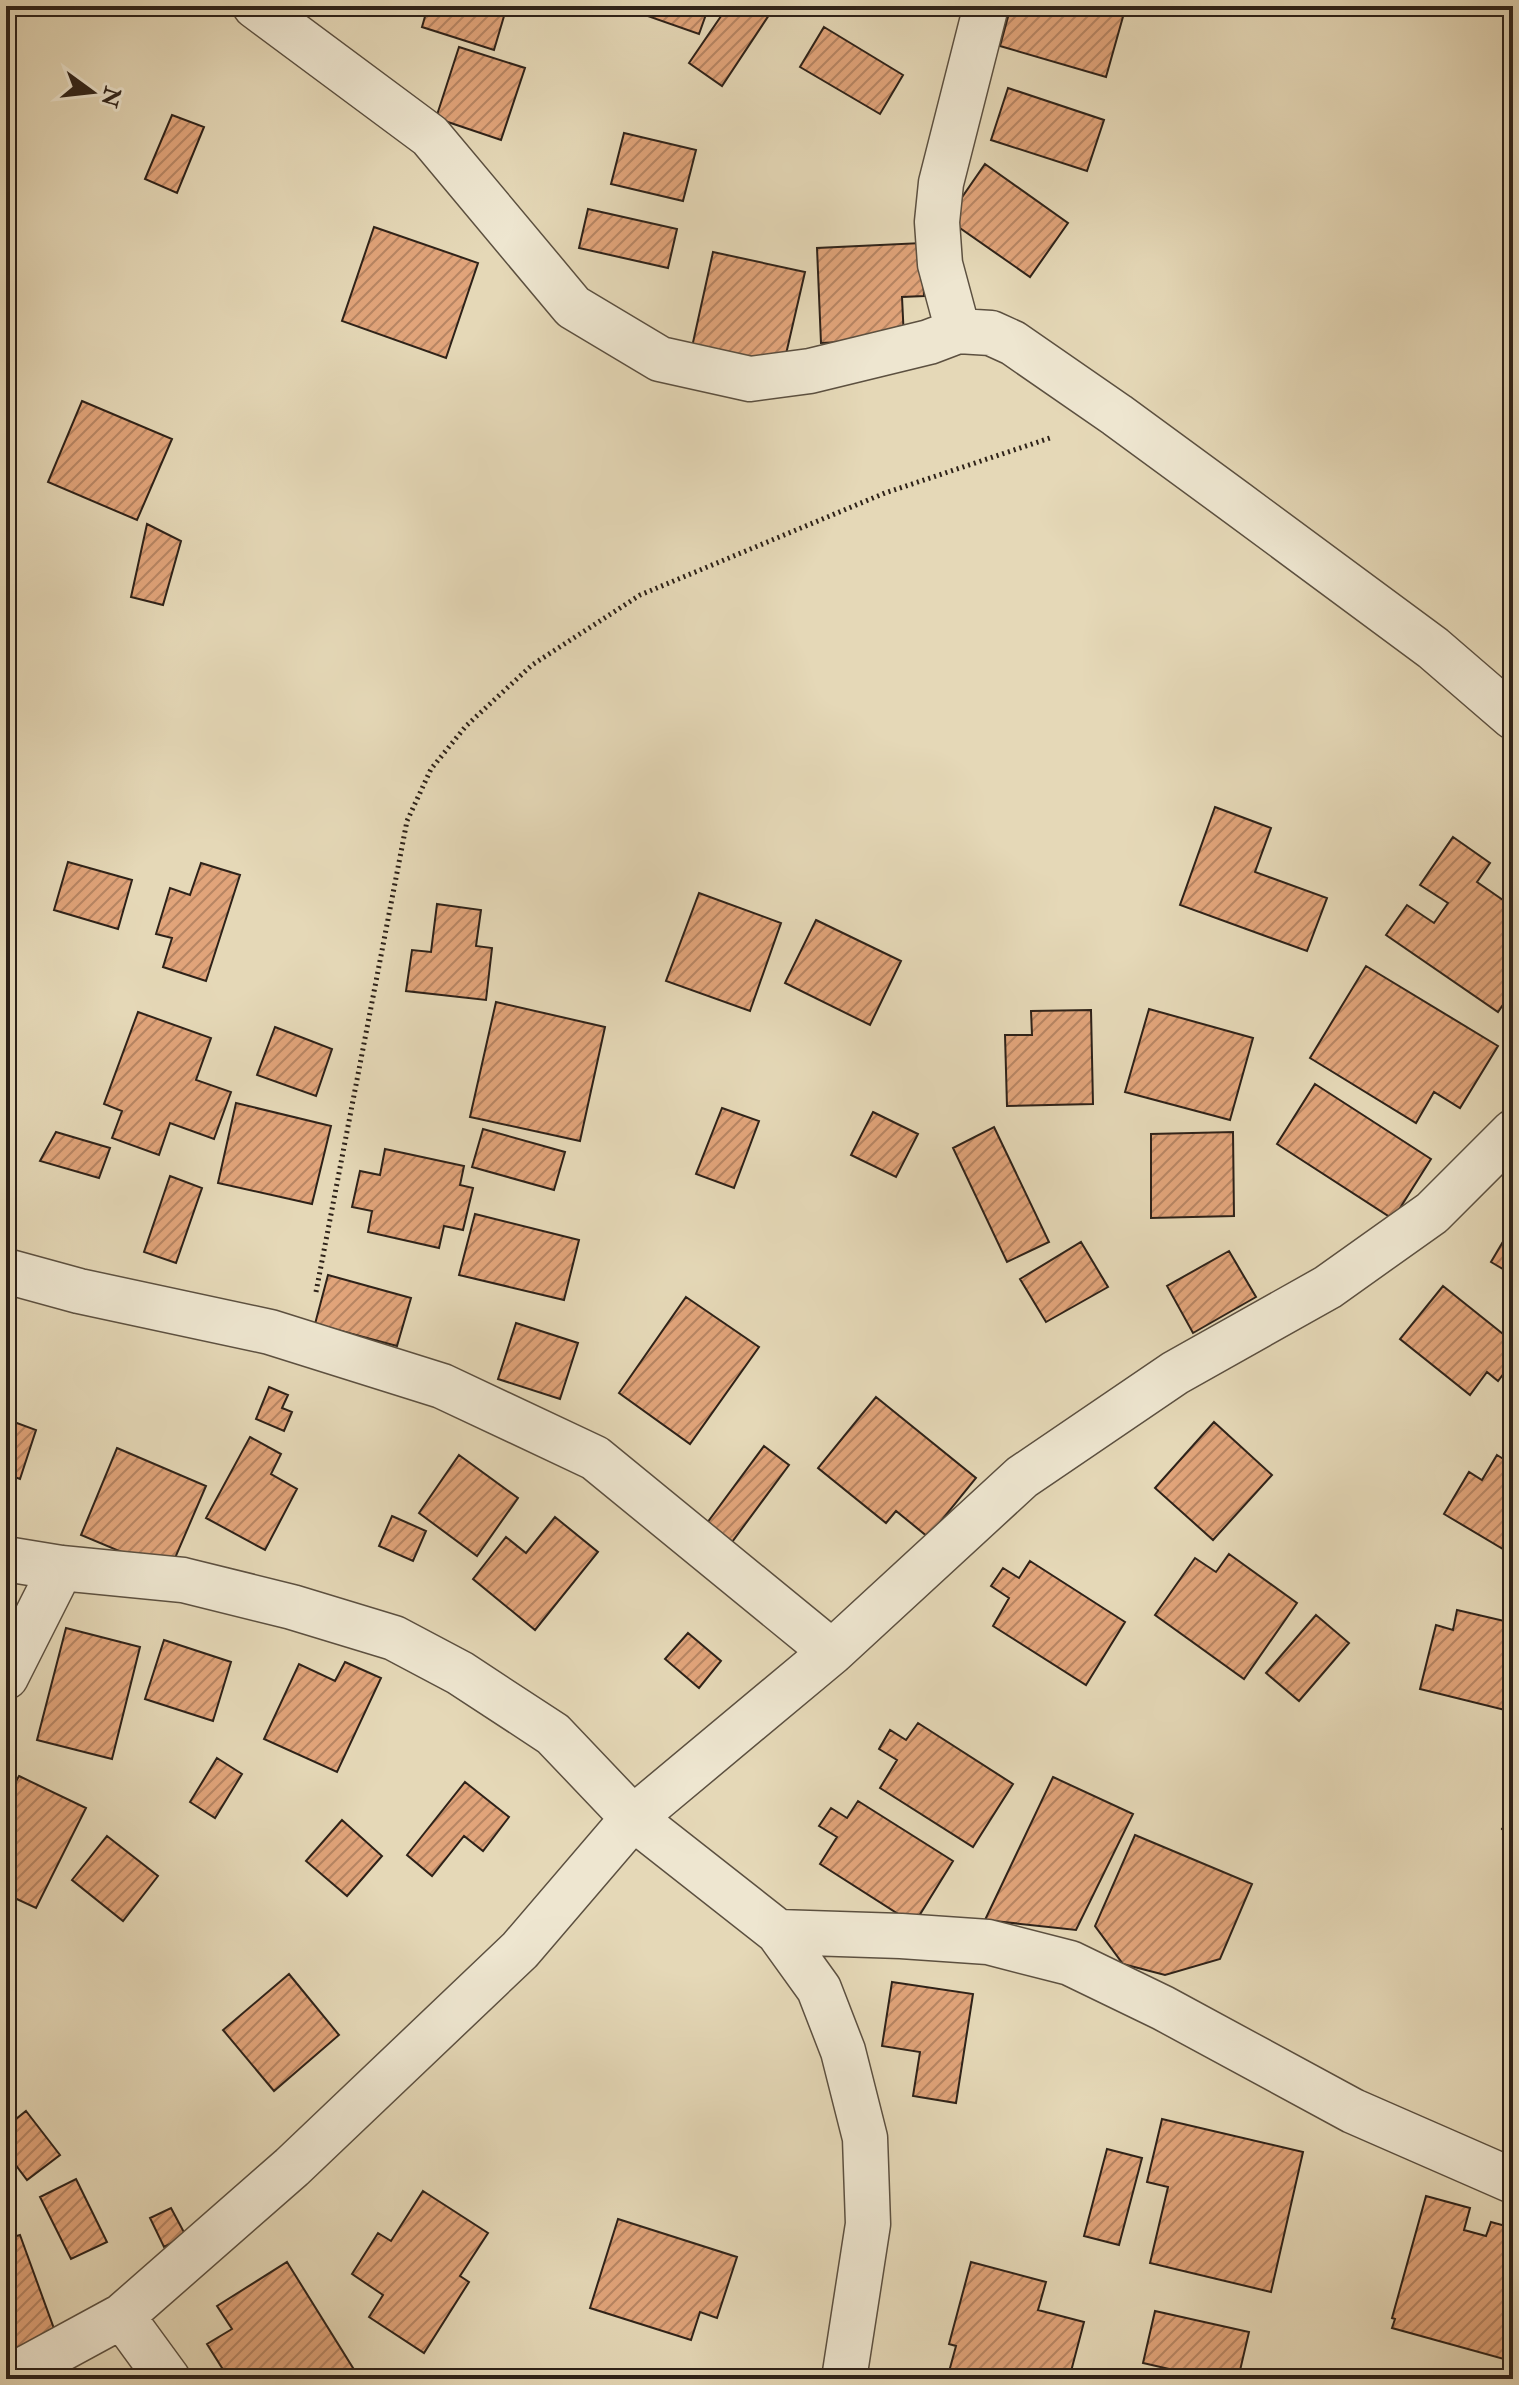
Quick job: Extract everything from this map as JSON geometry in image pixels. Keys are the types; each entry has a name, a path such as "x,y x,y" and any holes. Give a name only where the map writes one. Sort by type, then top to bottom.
{"street":[{"path":"255,6 430,136 573,307 660,359 750,379 810,371 929,342 958,331 991,333 1013,343 1117,415 1433,648 1513,717"},
{"path":"958,331 940,264 937,222 941,183 986,6"},
{"path":"6,2379 122,2316 292,2167 520,1950 633,1818 832,1652 1022,1477 1175,1373 1328,1287 1432,1213 1513,1132"},
{"path":"6,1271 79,1291 270,1332 442,1386 595,1458 832,1652"},
{"path":"6,1559 61,1568 183,1580 292,1607 394,1638 460,1673 553,1734 633,1818 778,1932 819,1989 843,2051 865,2138 868,2224 844,2379"},
{"path":"6,1677 61,1568"},
{"path":"778,1932 988,1942 1070,1963 1163,2008 1353,2111 1513,2181"},
{"path":"122,2316 168,2379"}],"path":[{"path":"306,1344 407,821 431,769 466,726 532,665 640,595 885,493 1117,415"}],"building":[{"path":"428,6 507,6 494,50 422,27"},
{"path":"642,6 709,6 699,34 639,13"},
{"path":"728,6 775,6 722,86 689,63"},
{"path":"1011,6 1126,6 1106,77 1000,46"},
{"path":"824,27 903,75 880,114 800,67"},
{"path":"459,47 525,68 501,140 436,118"},
{"path":"1008,88 1104,120 1087,171 991,140"},
{"path":"172,115 204,127 177,193 145,179"},
{"path":"624,133 696,150 683,201 611,184"},
{"path":"985,164 1068,223 1030,277 947,219"},
{"path":"588,209 677,229 668,268 579,248"},
{"path":"374,227 478,263 446,358 342,321"},
{"path":"922,243 924,296 902,297 904,339 821,343 817,248"},
{"path":"713,252 805,272 783,367 692,347"},
{"path":"82,401 172,439 137,520 48,482"},
{"path":"147,524 181,541 163,605 131,597"},
{"path":"1215,807 1271,828 1255,872 1327,898 1307,951 1180,905"},
{"path":"1453,837 1490,863 1477,882 1513,907 1513,990 1498,1012 1386,935 1407,905 1434,923 1448,903 1420,885"},
{"path":"68,862 132,880 118,929 54,910"},
{"path":"201,863 240,875 206,981 163,967 172,938 156,934 170,888 190,895"},
{"path":"699,893 781,923 750,1011 666,981"},
{"path":"437,904 481,910 476,946 492,948 486,1000 406,991 412,950 431,952"},
{"path":"816,920 901,961 870,1025 785,983"},
{"path":"1366,966 1498,1046 1460,1108 1434,1092 1416,1123 1310,1058"},
{"path":"496,1002 605,1027 580,1141 470,1117"},
{"path":"1149,1009 1253,1038 1230,1120 1125,1092"},
{"path":"1091,1010 1093,1104 1007,1106 1005,1035 1032,1035 1031,1011"},
{"path":"138,1012 211,1038 196,1080 231,1092 214,1139 170,1123 159,1155 112,1138 122,1111 104,1104"},
{"path":"275,1027 332,1049 316,1096 257,1075"},
{"path":"1315,1084 1431,1159 1393,1219 1277,1144"},
{"path":"236,1103 331,1126 312,1204 218,1183"},
{"path":"722,1108 759,1121 734,1188 696,1174"},
{"path":"873,1112 918,1134 896,1177 851,1155"},
{"path":"994,1127 1049,1242 1007,1262 953,1148"},
{"path":"483,1129 565,1152 554,1190 472,1167"},
{"path":"56,1132 110,1148 99,1178 40,1161"},
{"path":"1233,1132 1234,1216 1151,1218 1151,1134"},
{"path":"385,1149 464,1166 460,1185 473,1188 463,1230 444,1226 439,1248 368,1232 372,1211 352,1207 360,1171 380,1175"},
{"path":"170,1176 202,1188 176,1263 144,1252"},
{"path":"475,1214 579,1240 564,1300 459,1275"},
{"path":"1513,1229 1513,1275 1491,1262"},
{"path":"1081,1242 1108,1287 1046,1322 1020,1279"},
{"path":"1229,1251 1256,1297 1193,1333 1167,1286"},
{"path":"328,1275 411,1298 397,1346 315,1324"},
{"path":"1443,1286 1513,1342 1513,1361 1498,1381 1487,1372 1470,1395 1400,1339"},
{"path":"686,1297 759,1347 690,1444 619,1393"},
{"path":"516,1323 578,1343 560,1399 498,1379"},
{"path":"269,1387 288,1395 282,1408 292,1412 284,1431 256,1419"},
{"path":"876,1397 976,1478 928,1537 896,1511 886,1523 818,1468"},
{"path":"1513,1409 1513,1433 1504,1429"},
{"path":"6,1419 36,1430 20,1479 6,1474"},
{"path":"1214,1422 1272,1475 1213,1540 1155,1488"},
{"path":"250,1437 281,1454 271,1474 297,1489 265,1550 206,1518"},
{"path":"764,1446 789,1465 732,1542 707,1523"},
{"path":"117,1448 206,1486 169,1572 81,1535"},
{"path":"459,1455 518,1498 477,1556 419,1513"},
{"path":"1497,1455 1513,1465 1513,1555 1444,1514 1469,1472 1482,1480"},
{"path":"392,1516 426,1531 413,1561 379,1546"},
{"path":"555,1517 598,1552 535,1630 473,1579 506,1537 526,1553"},
{"path":"1229,1554 1297,1603 1244,1679 1155,1615 1195,1558 1216,1572"},
{"path":"1030,1561 1125,1622 1086,1685 993,1626 1009,1598 991,1586 1003,1568 1019,1578"},
{"path":"1457,1610 1513,1623 1513,1712 1420,1689 1436,1625 1453,1630"},
{"path":"1316,1615 1349,1643 1299,1701 1266,1673"},
{"path":"66,1628 140,1647 112,1759 37,1740"},
{"path":"688,1633 721,1661 699,1688 665,1659"},
{"path":"164,1640 231,1662 213,1721 145,1699"},
{"path":"345,1662 381,1678 337,1772 264,1739 299,1664 335,1681"},
{"path":"918,1723 1013,1784 973,1847 880,1788 897,1760 879,1749 890,1730 906,1740"},
{"path":"217,1758 242,1774 215,1818 190,1802"},
{"path":"19,1776 86,1808 36,1908 6,1894 6,1799"},
{"path":"1053,1777 1133,1814 1076,1930 985,1920"},
{"path":"465,1782 509,1817 483,1851 464,1836 432,1876 407,1855"},
{"path":"858,1801 953,1861 914,1924 820,1864 837,1837 819,1826 831,1808 847,1818"},
{"path":"1513,1816 1513,1840 1502,1829"},
{"path":"342,1820 382,1856 347,1896 306,1861"},
{"path":"1135,1835 1252,1884 1220,1959 1165,1975 1123,1964 1095,1926"},
{"path":"107,1836 158,1876 123,1921 72,1880"},
{"path":"289,1974 339,2035 274,2091 223,2030"},
{"path":"892,1982 973,1994 956,2103 913,2096 920,2052 882,2046"},
{"path":"26,2111 60,2155 27,2180 6,2152 6,2127"},
{"path":"1162,2119 1303,2152 1271,2292 1150,2263 1168,2187 1147,2182"},
{"path":"1107,2149 1142,2158 1119,2245 1084,2236"},
{"path":"76,2179 107,2242 71,2259 40,2197"},
{"path":"423,2191 488,2233 460,2276 469,2282 424,2353 369,2317 383,2295 352,2274 378,2233 391,2241"},
{"path":"1426,2196 1470,2208 1464,2230 1486,2236 1491,2222 1513,2228 1511,2361 1392,2328 1395,2319 1392,2318"},
{"path":"171,2208 186,2236 164,2247 150,2218"},
{"path":"618,2219 737,2257 717,2318 700,2312 691,2340 590,2308"},
{"path":"20,2235 57,2337 6,2355 6,2239"},
{"path":"287,2262 358,2376 353,2379 229,2379 207,2344 232,2329 217,2306"},
{"path":"971,2262 1046,2282 1038,2310 1084,2322 1069,2379 947,2379 956,2346 949,2344"},
{"path":"1155,2311 1249,2332 1238,2379 1190,2379 1191,2374 1143,2363"},
{"path":"868,2371 897,2379 866,2379"}]}
